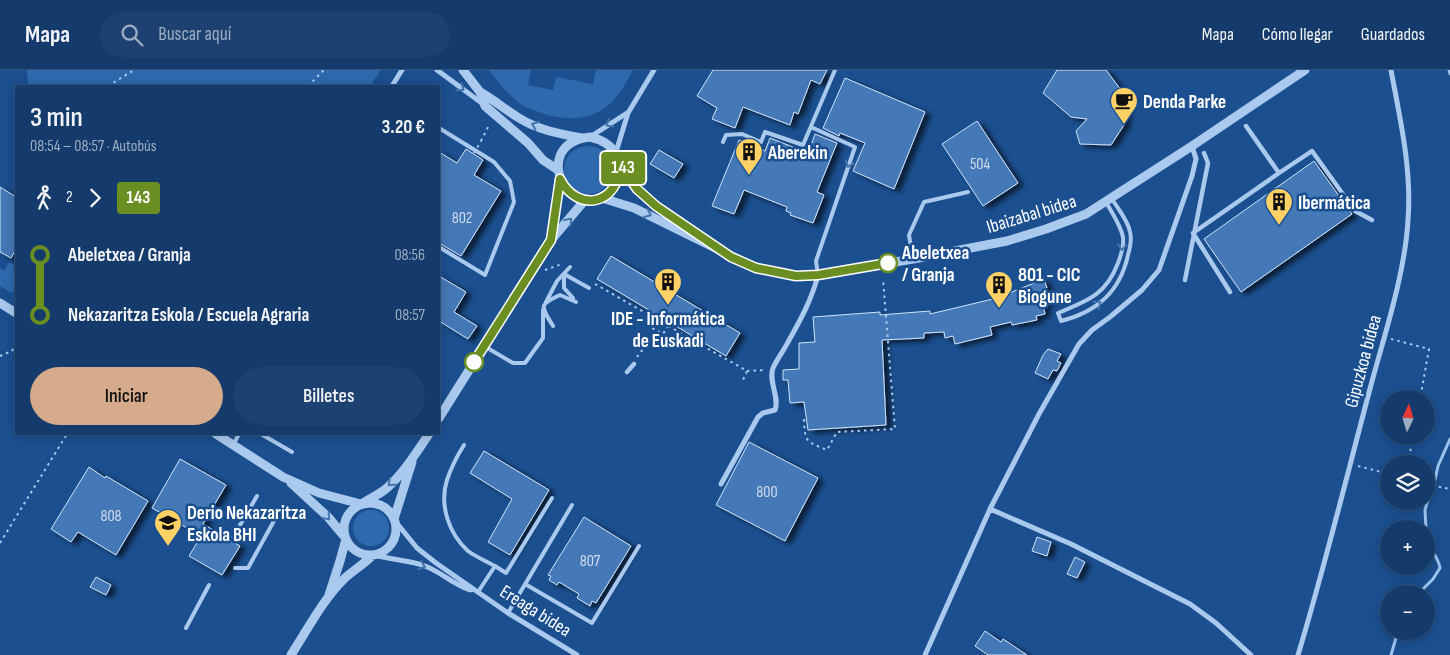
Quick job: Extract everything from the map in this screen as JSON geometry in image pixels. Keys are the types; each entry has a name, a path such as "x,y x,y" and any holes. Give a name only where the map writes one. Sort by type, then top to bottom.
{"street":[{"path":"393,85 402,70"},
{"path":"437,70 486,106 528,143 559,175 564,187 570,193 585,200 594,201 602,198 617,183 620,165 616,152 608,144 600,139 554,133 520,119 480,92"},
{"path":"463,70 480,92 486,106"},
{"path":"616,152 628,113 654,70"},
{"name":"Ibaizabal bidea","path":"602,198 634,208 756,268 796,276 818,275 913,259 1007,241 1086,214 1305,70"},
{"name":"Gipuzkoa bidea","path":"1298,655 1384,337 1404,253 1408,220 1409,180 1391,70"},
{"path":"551,240 560,158 566,147 573,142 586,138 628,113"},
{"path":"1246,126 1279,173"},
{"path":"925,655 990,509 1079,344 1092,330 1142,290 1159,270 1192,176 1196,158 1192,146"},
{"path":"1193,233 1312,150 1355,211 1372,220"},
{"path":"1185,280 1208,162 1204,153"},
{"name":"Ibaizabal bidea","path":"620,165 637,189 656,206 731,257"},
{"path":"440,416 551,240 585,200"},
{"path":"1193,233 1230,292"},
{"path":"720,484 758,417 763,413 775,410 777,405 772,385 772,370 797,327 814,289 818,275"},
{"path":"0,303 15,312"},
{"path":"627,372 634,364"},
{"path":"218,435 283,476 319,493 362,504 382,505 395,520"},
{"path":"326,602 340,561 345,537 344,526 346,517 353,509 386,488 414,457 427,435"},
{"path":"292,655 326,602 346,577 374,555 388,548 394,540 396,531 395,520 414,457"},
{"path":"283,476 317,507 345,537 348,544 356,552 374,555"},
{"path":"990,509 1071,544 1190,604 1216,623 1251,655"},
{"name":"Ereaga bidea","path":"395,520 417,548 436,563 508,613 578,655"},
{"name":"Ereaga bidea","path":"374,555 409,561 428,567 457,585 478,592"}],"lane":[{"path":"723,142 726,135 742,134 761,142 765,132 803,145 835,70"},
{"path":"811,127 854,147 816,261 818,275"},
{"path":"440,129 494,162 510,181 514,202 485,275 440,248"},
{"path":"913,259 909,235 924,202 968,192"},
{"path":"1109,200 1126,221 1131,233 1126,265 1118,284 1108,297 1077,317 1061,321 1058,313 1090,299 1105,287 1115,271 1121,254 1123,239 1120,226 1109,200"},
{"path":"484,346 513,363 525,363 543,338 543,305 558,280 570,267"},
{"path":"564,274 589,288"},
{"path":"546,302 560,295 576,302 564,288 564,274"},
{"path":"544,310 552,326"},
{"path":"233,445 238,435"},
{"path":"263,435 292,452"},
{"path":"464,445 454,462 446,482 444,501 447,520 456,537 469,552 506,573 552,498"},
{"path":"233,537 257,496"},
{"path":"508,613 572,505"},
{"path":"235,568 248,568 280,510"},
{"path":"525,584 592,623 639,546"},
{"path":"478,592 495,566"},
{"path":"186,628 209,584"}],"path":[{"path":"110,85 134,70"},
{"path":"309,85 324,70"},
{"path":"474,153 488,125"},
{"path":"545,270 562,264"},
{"path":"804,419 805,436 808,442 827,450 837,432 895,429 884,279"},
{"path":"592,283 650,314 747,371 767,370"},
{"path":"650,314 645,324 663,334 668,326"},
{"path":"651,334 653,329"},
{"path":"1384,337 1429,349 1422,390"},
{"path":"0,356 12,350 15,345"},
{"path":"743,380 747,371"},
{"path":"0,543 66,435"},
{"path":"1350,464 1380,472"},
{"path":"1435,486 1450,490"}],"shaded area":[{"path":"27,70 381,70 371,85 28,85"},
{"path":"489,70 531,70 528,85 553,90 556,77 593,84 596,70 633,70 618,96 607,107 587,116 566,118 544,114 522,105 507,92"},
{"path":"588,146 597,148 605,153 610,161 612,170 610,179 605,187 597,192 588,194 579,192 571,187 566,179 564,170 566,161 571,153 579,148"},
{"path":"9,262 15,266 15,288 12,293 0,286 0,268 4,270"},
{"path":"371,510 378,511 384,515 388,521 388,535 384,541 378,545 371,546 364,545 358,541 354,535 353,528 354,521 358,515 364,511"}],"building":[{"path":"713,70 827,70 820,84 811,80 798,114 794,112 790,125 743,107 735,128 712,119 717,108 697,96"},
{"path":"1057,70 1106,70 1121,90 1126,104 1124,125 1111,145 1080,144 1076,131 1087,119 1071,117 1043,93"},
{"path":"845,78 925,112 894,189 853,171 865,143 840,133 839,136 823,128"},
{"path":"977,121 1018,183 983,206 942,144"},
{"name":"Aberekin","path":"815,134 837,143 817,192 824,195 813,223 790,215 791,213 786,211 787,207 744,190 734,214 712,206 739,140 765,151 770,138 808,153"},
{"path":"466,149 483,160 474,175 501,191 461,256 440,244 440,153 457,163"},
{"path":"659,150 683,164 674,178 650,164"},
{"name":"Ibermática","path":"1314,161 1352,214 1241,292 1204,239"},
{"path":"0,187 15,196 15,251 11,258 0,252"},
{"name":"IDE - Informática de Euskadi","path":"611,256 740,333 726,356 597,279"},
{"path":"440,277 466,292 454,312 477,326 468,339 440,322"},
{"path":"1044,279 1047,288 1044,289 1049,302 1043,304 1045,314 1036,316 1037,320 1012,325 1011,322 990,327 992,335 955,344 953,336 945,338 944,332 924,333 924,338 882,340 886,425 808,430 804,402 790,403 788,380 783,380 783,370 799,369 799,343 815,342 813,317 880,312 880,315 930,311 930,314 997,298"},
{"path":"1048,349 1061,354 1057,361 1061,363 1057,371 1053,370 1048,379 1035,373 1043,355"},
{"path":"749,442 818,478 785,541 716,505"},
{"path":"484,451 549,490 510,555 488,542 512,499 470,473"},
{"path":"180,459 226,485 203,524 240,546 222,575 189,556 201,536 152,508"},
{"path":"89,467 105,478 106,476 148,501 116,555 78,532 71,542 51,529"},
{"path":"584,517 631,546 596,603 592,601 590,606 577,598 579,594 559,582 557,585 549,580 551,576 548,575"},
{"path":"1037,537 1051,542 1047,556 1032,551"},
{"path":"1075,557 1085,562 1077,578 1067,574"},
{"path":"96,577 111,585 106,595 90,587"},
{"path":"985,631 1001,642 1003,639 1027,655 988,655 975,646"}],"waterway":[{"path":"1449,70 1450,74"},
{"path":"1435,480 1438,466 1450,439"},
{"path":"1425,510 1426,520"},
{"path":"1427,585 1440,568 1435,556"},
{"path":"1391,655 1395,640"}],"bus line":[{"name":"143","path":"474,362 551,240 560,179 570,193 578,198 594,201 602,198 612,190 620,174 620,165 637,189 656,206 731,257 756,268 796,276 842,272 888,263"}],"place":[{"name":"Denda Parke","path":"1124,125"},
{"name":"Aberekin","path":"749,176"},
{"name":"Ibermática","path":"1279,226"},
{"name":"Abeletxea / Granja","path":"888,263"},
{"name":"IDE - Informática de Euskadi","path":"668,306"},
{"name":"801 - CIC Biogune","path":"999,309"},
{"name":"Derio Nekazaritza Eskola BHI","path":"168,547"}]}
